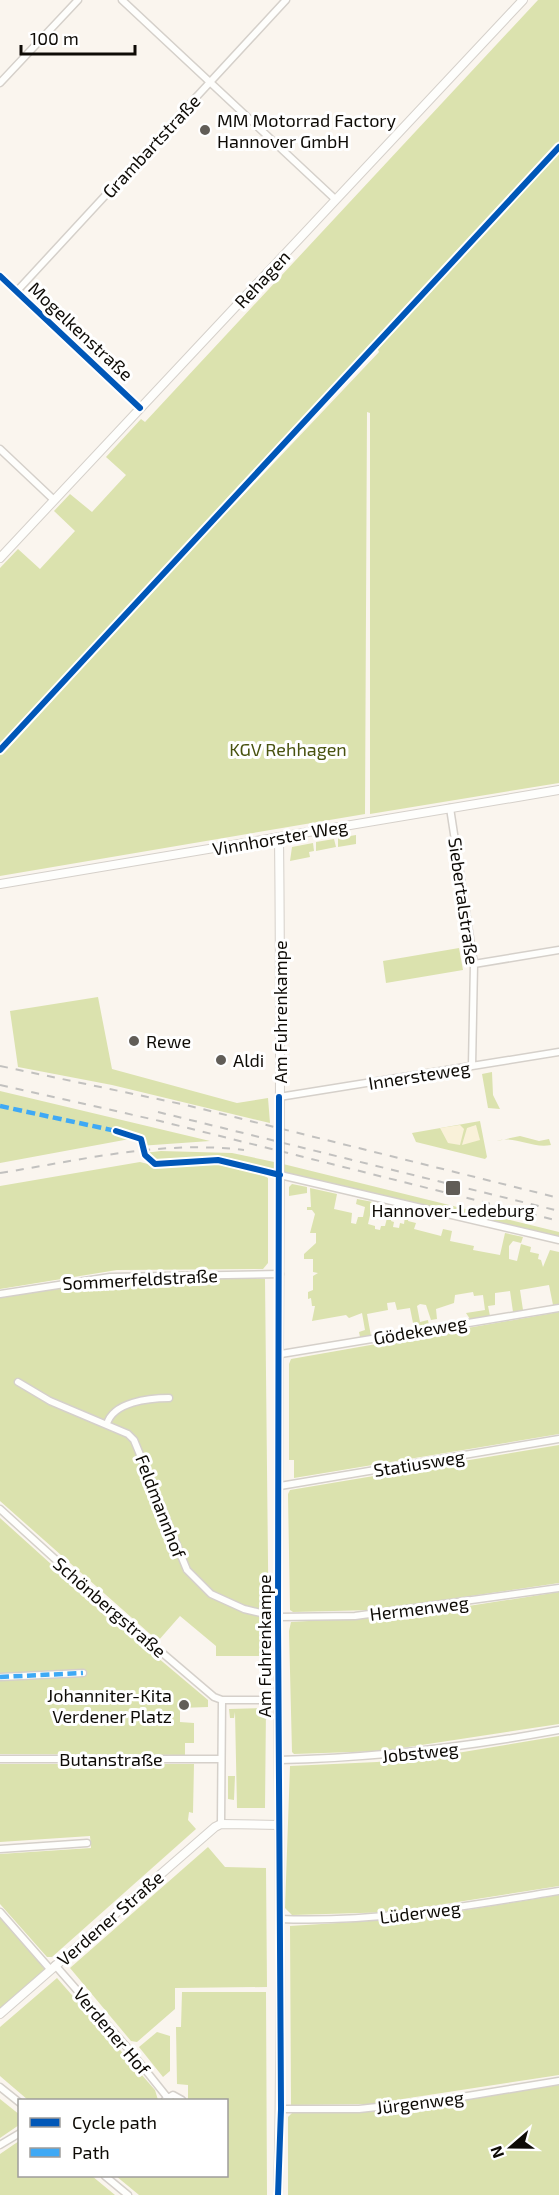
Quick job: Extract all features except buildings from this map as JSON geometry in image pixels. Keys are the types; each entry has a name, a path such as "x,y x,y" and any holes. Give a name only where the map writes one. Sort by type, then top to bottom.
{"street":[{"path":"0,83 78,0"},
{"path":"122,0 335,200"},
{"name":"Grambartstraße","path":"17,291 286,0"},
{"name":"Rehagen","path":"0,558 523,0"},
{"name":"Mogelkenstraße","path":"0,276 140,408"},
{"path":"0,448 54,500"},
{"name":"Vinnhorster Weg","path":"0,884 559,790"},
{"name":"Siebertalstraße","path":"450,808 474,964 472,1066"},
{"name":"Am Fuhrenkampe","path":"279,837 278,1700 281,2109 279,2195"},
{"path":"474,964 559,950"},
{"name":"Innersteweg","path":"279,1097 559,1052"},
{"path":"280,1175 559,1240"},
{"name":"Sommerfeldstraße","path":"0,1294 110,1277 280,1274"},
{"name":"Gödekeweg","path":"280,1354 559,1308"},
{"name":"Feldmannhof","path":"18,1382 50,1401 128,1434 134,1440 180,1558 198,1584 225,1601 278,1617"},
{"path":"107,1425 109,1418 120,1408 156,1398 169,1398"},
{"name":"Statiusweg","path":"280,1486 559,1439"},
{"name":"Schönbergstraße","path":"0,1509 99,1599 214,1697 222,1700"},
{"name":"Hermenweg","path":"278,1617 355,1616 398,1612 559,1588"},
{"path":"0,1677 83,1673"},
{"path":"278,1700 222,1700 221,1824 279,1825"},
{"name":"Jobstweg","path":"279,1760 354,1758 455,1748 559,1731"},
{"name":"Butanstraße","path":"0,1759 221,1760"},
{"name":"Verdener Straße","path":"0,2014 221,1824"},
{"path":"0,1849 87,1844"},
{"name":"Lüderweg","path":"280,1919 367,1918 435,1911 559,1891"},
{"name":"Verdener Hof","path":"0,1911 131,2052 166,2099 176,2095 181,2099"},
{"name":"Jürgenweg","path":"281,2109 359,2109 449,2099 559,2081"},
{"path":"0,2087 18,2101"},
{"path":"0,2145 18,2134"},
{"path":"107,2177 129,2195"}],"green space":[{"name":"KGV Rehhagen","path":"538,0 559,0 559,141 252,475 235,496 234,505 379,352 377,347 559,150 559,783 370,814 370,413 367,412 365,814 0,876 0,568 18,549 40,569 75,531 54,511 70,494 92,512 126,475 106,457 141,419 145,422"},
{"path":"356,835 356,844 338,847 338,838"},
{"path":"334,839 336,847 316,851 316,842"},
{"path":"313,843 314,851 309,852 310,857 290,861 292,847"},
{"path":"459,948 463,970 386,983 383,961"},
{"path":"98,997 112,1069 237,1103 268,1098 270,1123 112,1085 18,1067 10,1011"},
{"path":"492,1072 493,1095 500,1109 488,1108 482,1074"},
{"path":"0,1091 210,1141 139,1146 135,1138 0,1163"},
{"path":"480,1121 487,1157 485,1159 416,1142 412,1133"},
{"path":"520,1136 539,1141 549,1139 551,1145 544,1146 510,1140 497,1141"},
{"path":"161,1151 232,1153 279,1163 559,1232 559,1240 279,1174 219,1156 150,1163 144,1153"},
{"path":"208,1161 256,1171 268,1178 268,1263 263,1269 117,1270 0,1289 0,1186 140,1162 156,1166"},
{"path":"292,1184 307,1187 307,1193 289,1196 289,1187"},
{"path":"310,1188 337,1194 334,1209 352,1213 351,1223 356,1224 358,1217 363,1217 365,1207 356,1204 357,1199 373,1202 368,1224 380,1230 381,1226 385,1226 387,1218 383,1216 384,1211 377,1209 379,1204 410,1211 408,1221 416,1223 414,1229 441,1236 443,1229 452,1231 450,1241 474,1246 473,1250 500,1255 505,1233 523,1237 521,1243 513,1241 509,1246 509,1259 517,1261 521,1244 531,1247 530,1252 539,1254 538,1259 541,1260 543,1267 550,1250 559,1252 559,1304 553,1305 549,1285 520,1290 523,1310 513,1312 510,1291 495,1293 495,1305 488,1306 490,1316 470,1319 466,1313 485,1310 483,1295 474,1296 473,1292 455,1295 454,1303 436,1309 437,1319 431,1320 426,1305 420,1304 417,1306 420,1322 428,1320 429,1326 414,1328 410,1308 397,1310 395,1302 387,1303 388,1310 367,1314 371,1336 360,1337 359,1332 365,1330 362,1313 349,1318 346,1315 312,1321 315,1306 312,1306 311,1298 308,1299 308,1292 313,1290 313,1276 318,1273 313,1272 313,1259 304,1259 304,1254 316,1243 316,1233 310,1233 315,1214 312,1210 307,1210 307,1207 311,1207","holes":["393,1213 405,1216 404,1224 400,1223 399,1228 393,1227 394,1222 391,1221"]},
{"path":"265,1279 269,1656 216,1656 216,1646 180,1616 158,1641 0,1501 0,1298 101,1281"},
{"path":"559,1312 559,1434 294,1478 294,1460 289,1460 289,1364 291,1359"},
{"path":"559,1445 559,1583 374,1610 293,1612 290,1610 288,1494 290,1490"},
{"path":"0,1518 113,1620 208,1700 208,1707 180,1708 180,1722 194,1723 194,1743 185,1743 185,1755 0,1754"},
{"path":"559,1592 559,1724 382,1751 294,1754 292,1752 289,1631 291,1622 411,1615"},
{"path":"266,1708 265,1808 237,1808 235,1712 234,1718 230,1718 229,1709"},
{"path":"559,1736 559,1886 394,1912 292,1915 285,1908 290,1766 377,1762 445,1755"},
{"path":"0,1764 194,1764 193,1813 189,1812 188,1820 196,1829 52,1957 47,1957 0,1904 0,1854 91,1848 90,1836 0,1842"},
{"path":"228,1776 235,1776 234,1800 228,1799"},
{"path":"208,1847 225,1867 266,1868 267,1987 175,1988 175,2009 137,2042 131,2041 70,1968"},
{"path":"559,1895 559,2075 370,2104 291,2105 290,1926 416,1918"},
{"path":"0,1912 50,1969 0,2014"},
{"path":"57,1978 155,2090 158,2099 27,2099 0,2076 0,2027"},
{"path":"182,1992 266,1992 267,2195 139,2195 117,2177 228,2177 228,2099 188,2099 188,2085 177,2084 176,2027 181,2027"},
{"path":"157,2032 170,2036 170,2071 163,2077 139,2047"},
{"path":"559,2085 559,2195 288,2195 288,2117 292,2113 346,2113 427,2106"},
{"path":"0,2099 18,2113 18,2126 0,2138"},
{"path":"18,2142 18,2177 93,2177 115,2195 0,2195 0,2154"}],"sand":[{"path":"460,1125 464,1129 460,1145 448,1143 440,1128"},
{"path":"476,1125 480,1140 462,1145 467,1128"}],"railway":[{"path":"0,1066 186,1105 559,1198"},
{"path":"0,1085 160,1121 559,1221"},
{"path":"158,1112 559,1211"},
{"path":"0,1173 152,1149 244,1150"}],"marked path":[{"path":"0,1106 116,1131"},
{"path":"0,1677 83,1673"}],"cycle path":[{"path":"0,750 559,147"},
{"path":"0,276 140,408"},
{"path":"278,2195 281,2109 278,1617 279,1097"},
{"path":"116,1131 141,1139 145,1155 155,1164 218,1160 280,1175"}],"place":[{"name":"MM Motorrad Factory Hannover GmbH","path":"205,130"},
{"name":"Rewe","path":"134,1041"},
{"name":"Aldi","path":"221,1060"},
{"name":"Hannover-Ledeburg","path":"453,1188"},
{"name":"Johanniter-Kita Verdener Platz","path":"184,1705"}]}
